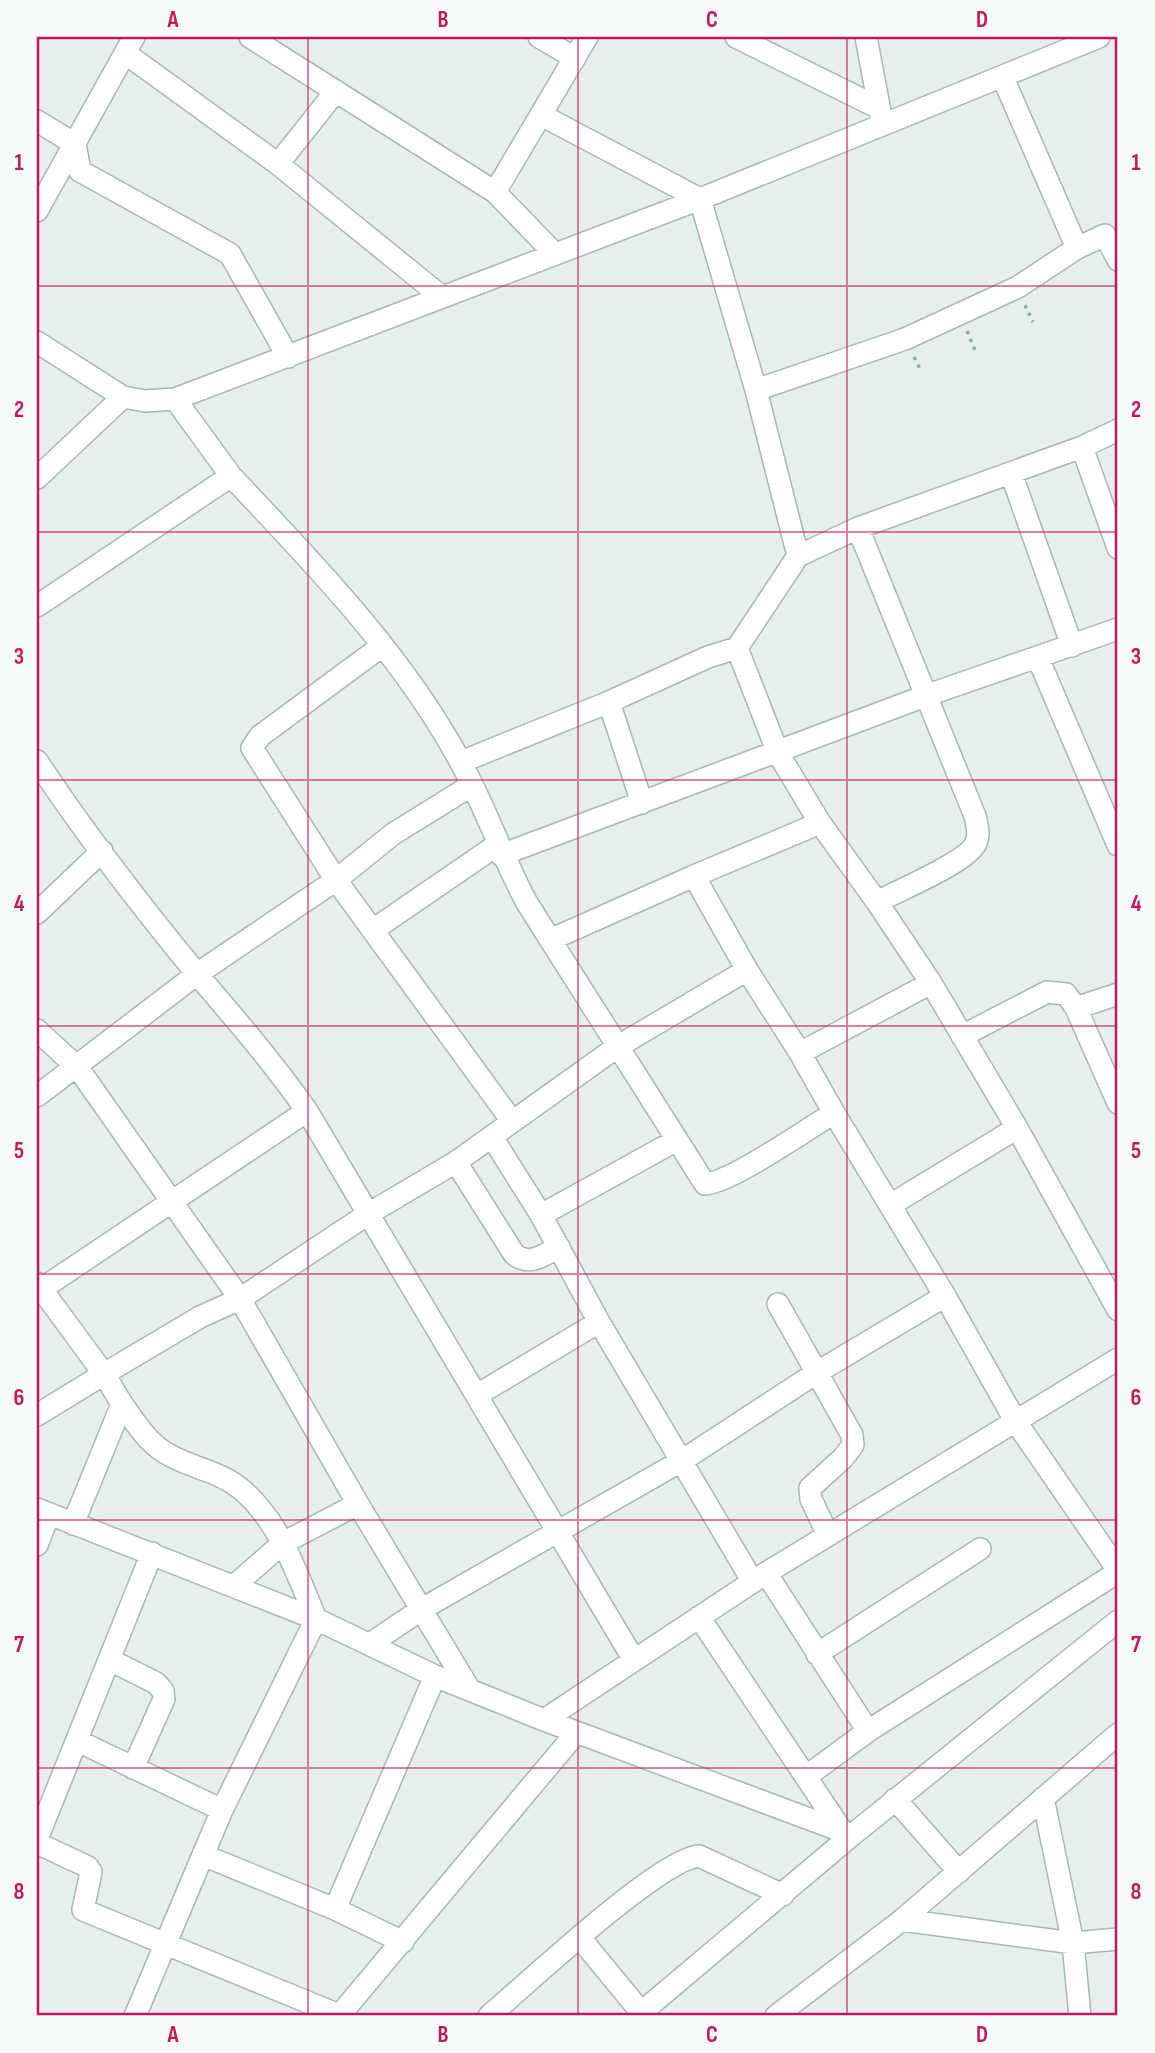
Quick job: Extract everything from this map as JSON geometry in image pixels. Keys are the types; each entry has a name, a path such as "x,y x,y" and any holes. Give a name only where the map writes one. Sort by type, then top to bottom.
{"street":[{"path":"250,37 495,191 554,253"},
{"path":"539,37 575,58"},
{"path":"495,191 587,37"},
{"path":"736,37 881,116"},
{"path":"866,37 881,116"},
{"path":"37,342 123,397 145,401 175,399 554,253 700,200 881,116 1003,78 1096,37"},
{"path":"37,211 129,45 442,297"},
{"path":"1003,78 1077,248"},
{"path":"278,164 336,91"},
{"path":"542,116 700,200 756,390 798,556"},
{"path":"37,121 75,144 80,171 230,254 289,357"},
{"path":"756,390 905,339 1018,287 1077,248 1112,231 1118,260"},
{"path":"37,478 123,397"},
{"path":"175,399 231,476 313,564 382,646 461,762 499,850 617,1047 705,1184 714,1183 834,1113"},
{"path":"461,762 610,702 708,657 737,648 798,556 858,528 1082,447 1118,430"},
{"path":"1082,447 1118,548"},
{"path":"1011,473 1072,646"},
{"path":"37,606 231,476"},
{"path":"858,528 975,816 979,834 975,846 962,857 877,902"},
{"path":"373,930 499,850 642,803 925,696 1118,629"},
{"path":"382,646 260,736 251,748 336,880 512,1121"},
{"path":"737,648 778,753 820,823 931,983 1017,1128 1118,1310"},
{"path":"1038,658 1118,845"},
{"path":"610,702 642,803"},
{"path":"38,766 197,974 246,1028 307,1111 634,1660"},
{"path":"37,1096 78,1068 197,974 336,880 393,834 472,785"},
{"path":"552,939 820,823"},
{"path":"37,913 102,851"},
{"path":"694,876 747,970 892,1204 1016,1422 1118,1571 868,1731 807,1776"},
{"path":"37,1415 200,1317 240,1299 368,1214 492,1137 617,1047 747,970"},
{"path":"800,1054 931,983"},
{"path":"962,1036 1047,992 1066,994 1076,1008 1118,1103"},
{"path":"1076,1008 1118,994"},
{"path":"37,1030 78,1068 240,1299 358,1504 468,1687"},
{"path":"135,2016 222,1810 316,1619 283,1543 259,1507 241,1489 215,1472 164,1452 139,1429 104,1374 38,1288 173,1202 307,1111"},
{"path":"892,1204 1017,1128"},
{"path":"492,1137 541,1215 598,1322 683,1460 759,1578 817,1654 868,1731"},
{"path":"541,1215 675,1141"},
{"path":"456,1161 521,1261 531,1261 559,1247"},
{"path":"370,1644 422,1609 683,1460 816,1373 944,1296"},
{"path":"778,1304 852,1435 853,1445 810,1489 811,1499 828,1535"},
{"path":"477,1395 598,1322"},
{"path":"544,1720 759,1578 1118,1359"},
{"path":"73,1524 122,1404"},
{"path":"235,1585 283,1543 358,1504"},
{"path":"37,1545 43,1512 235,1585 316,1619 435,1676 468,1687 576,1733 846,1832"},
{"path":"817,1654 981,1549"},
{"path":"152,1553 37,1841 88,1867 91,1872 83,1910 339,2016 576,1733"},
{"path":"699,1617 846,1832"},
{"path":"580,1938 639,2014 783,1895 846,1832 894,1799 1118,1620"},
{"path":"110,1660 156,1683 163,1691 164,1699 133,1768"},
{"path":"335,1909 435,1676"},
{"path":"776,2016 902,1920 1118,1734"},
{"path":"78,1741 222,1810"},
{"path":"1042,1798 1073,1943 1080,2016"},
{"path":"894,1799 959,1872"},
{"path":"203,1855 335,1909 403,1942"},
{"path":"489,2016 659,1874 690,1857 699,1856 783,1895"},
{"path":"902,1920 1073,1943 1118,1939"}]}
